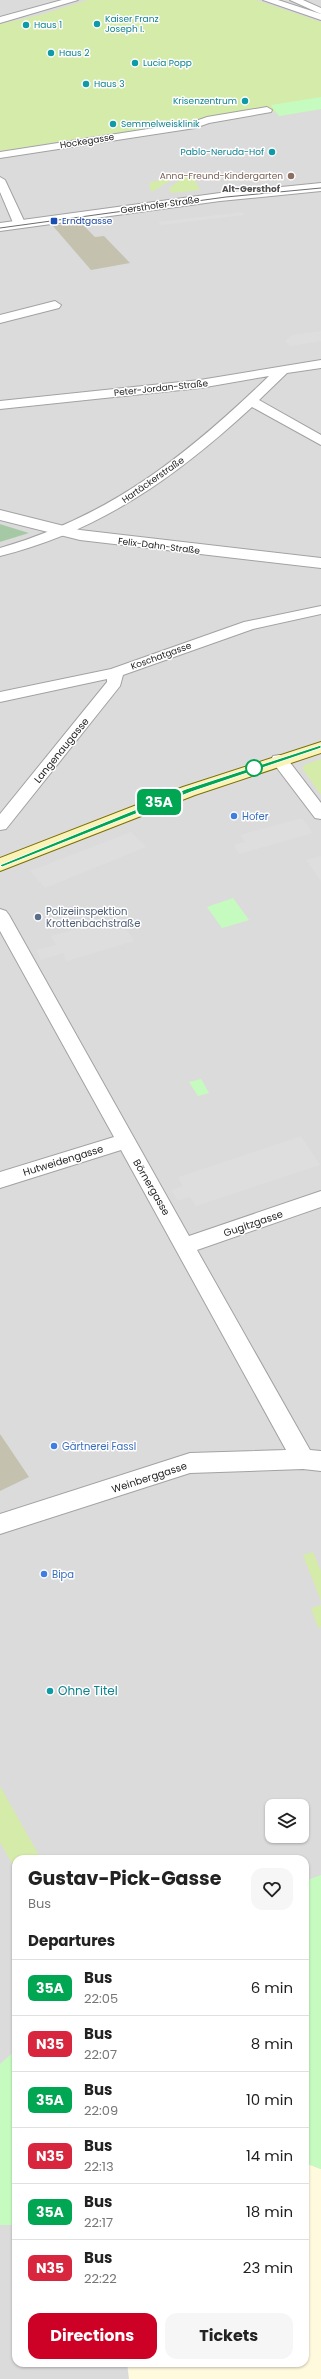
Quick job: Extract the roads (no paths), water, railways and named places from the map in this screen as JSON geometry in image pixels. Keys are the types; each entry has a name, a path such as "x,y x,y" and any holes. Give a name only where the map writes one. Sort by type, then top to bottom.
{"main road":[{"path":"0,865 189,791 321,747"}],"street":[{"path":"0,20 73,0"},
{"path":"268,0 321,17"},
{"path":"295,0 321,11"},
{"name":"Hockegasse","path":"0,155 194,125 207,120 267,110"},
{"path":"0,180 20,225"},
{"name":"Gersthofer Straße","path":"0,227 220,197 321,187"},
{"path":"0,320 56,305"},
{"name":"Peter-Jordan-Straße","path":"0,405 200,384 321,364"},
{"name":"Hartäckerstraße","path":"0,552 64,532 90,521 167,472 199,448 252,401 282,371"},
{"path":"252,401 321,441"},
{"name":"Felix-Dahn-Straße","path":"0,515 64,532 161,546 321,563"},
{"name":"Koschatgasse","path":"0,696 115,673 249,625 321,610"},
{"name":"Langenaugasse","path":"0,825 115,684 115,673"},
{"path":"279,760 321,814"},
{"name":"Börnergasse","path":"0,915 185,1246 312,1460"},
{"name":"Hutweidengasse","path":"0,1180 126,1141"},
{"name":"Gugitzgasse","path":"185,1246 321,1199"},
{"name":"Weinberggasse","path":"0,1524 190,1463 312,1460"}],"tram line":[{"path":"0,228 226,197 321,188"}],"place":[{"name":"Kaiser Franz Joseph I.","path":"97,24"},
{"name":"Haus 1","path":"26,25"},
{"name":"Haus 2","path":"51,53"},
{"name":"Lucia Popp","path":"135,63"},
{"name":"Haus 3","path":"86,84"},
{"name":"Krisenzentrum","path":"245,101"},
{"name":"Semmelweisklinik","path":"113,124"},
{"name":"Pablo-Neruda-Hof","path":"272,152"},
{"name":"Anna-Freund-Kindergarten","path":"291,176"},
{"name":"Erndtgasse","path":"54,221"},
{"name":"Hofer","path":"234,816"},
{"name":"Polizeiinspektion Krottenbachstraße","path":"38,917"},
{"name":"Gärtnerei Fassl","path":"54,1446"},
{"name":"Bipa","path":"44,1574"},
{"name":"Ohne Titel","path":"50,1691"}],"district":[{"name":"Alt-Gersthof","path":"251,189"}]}
